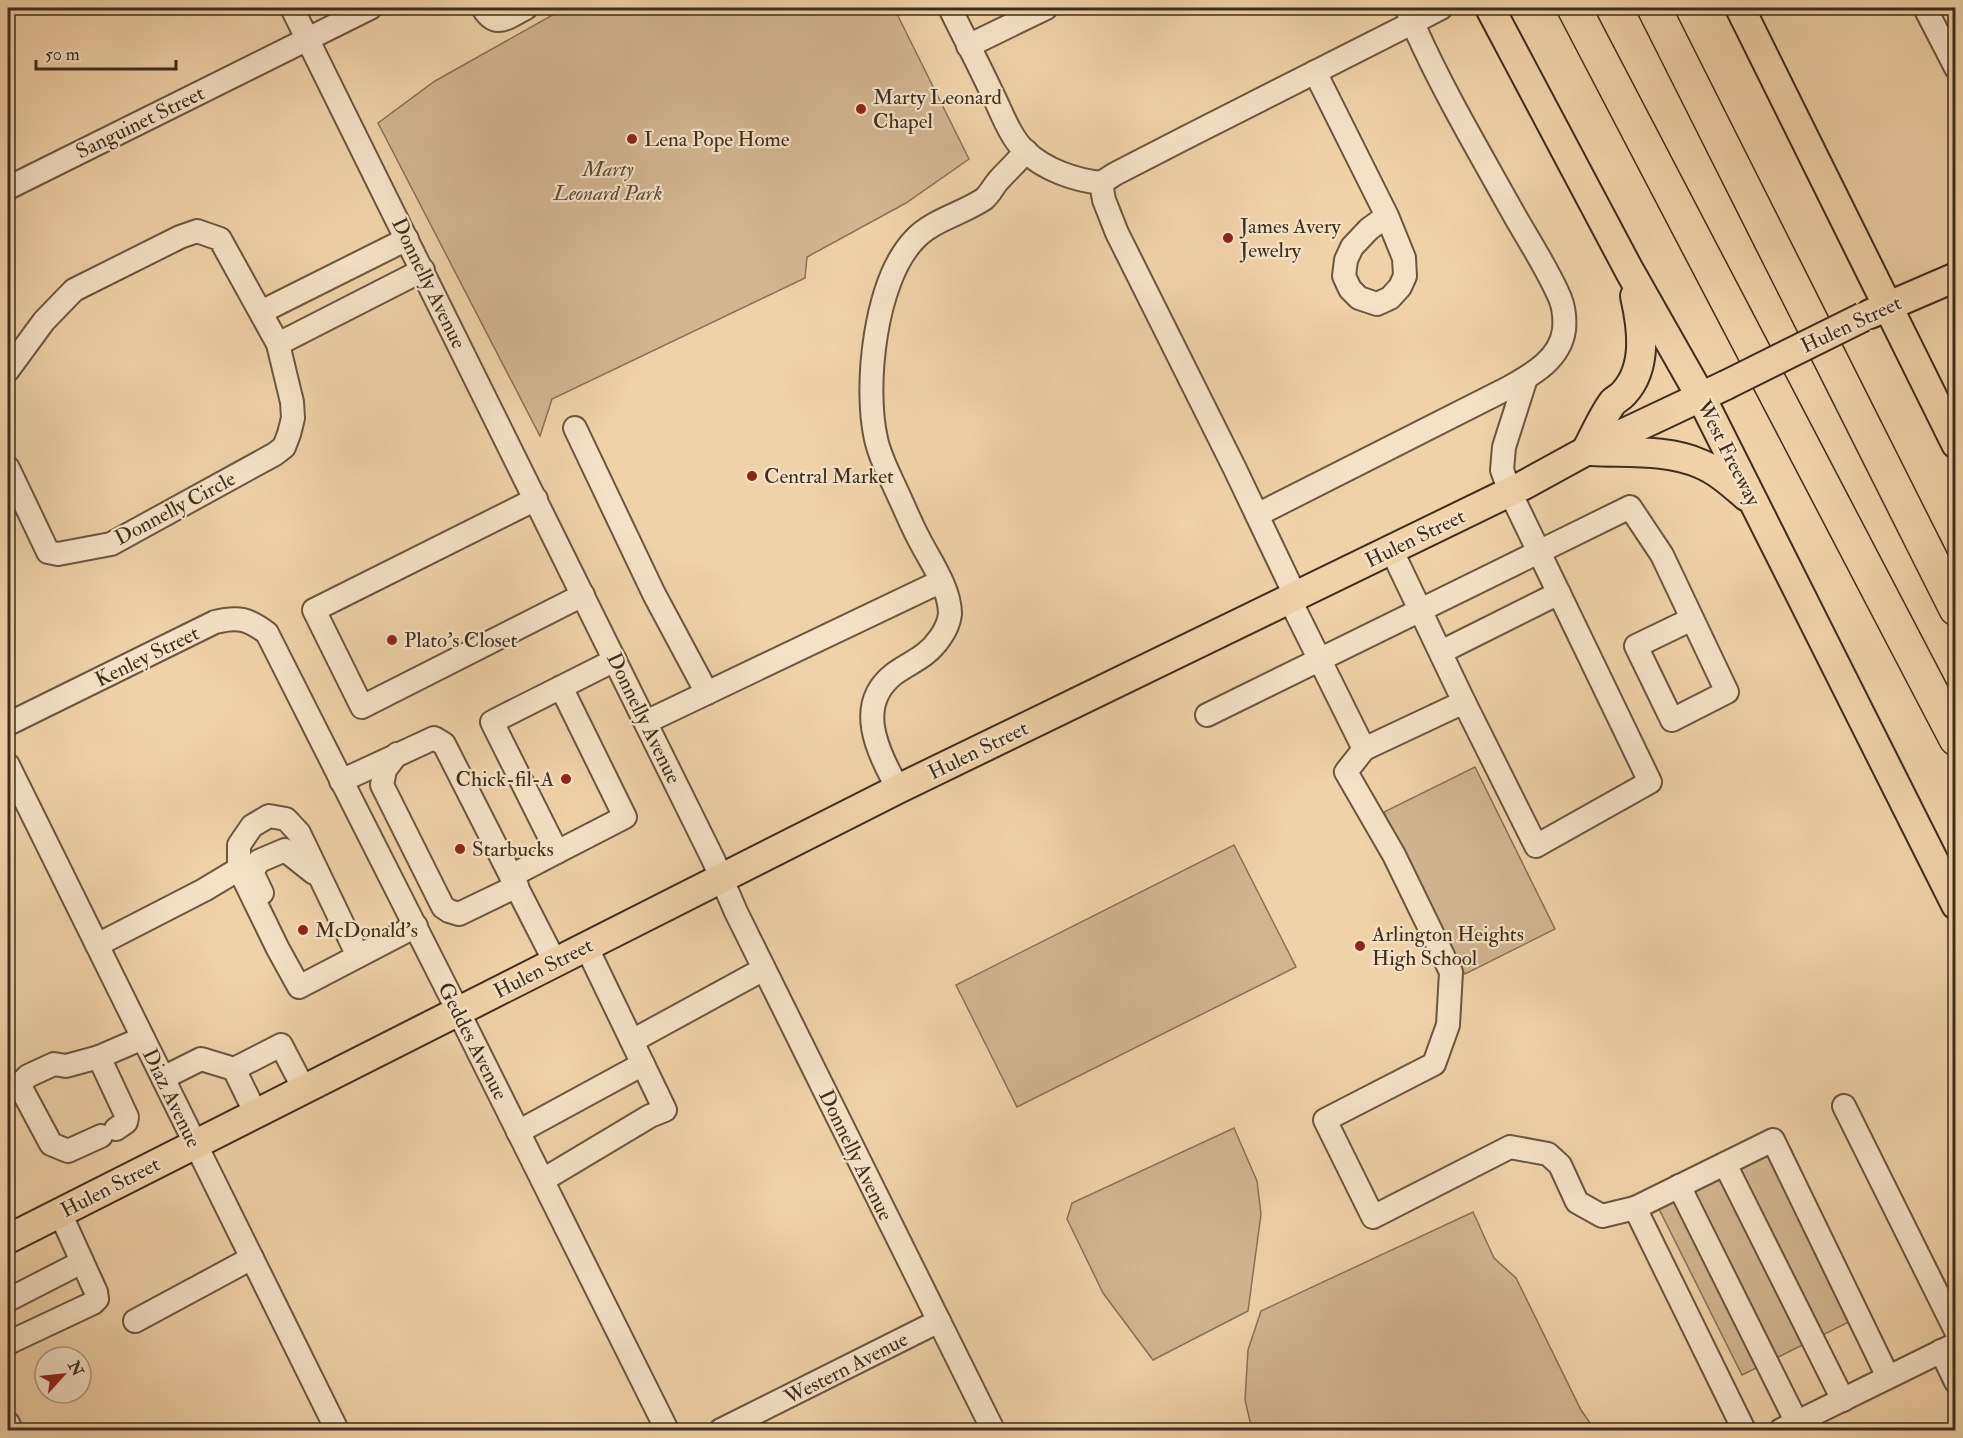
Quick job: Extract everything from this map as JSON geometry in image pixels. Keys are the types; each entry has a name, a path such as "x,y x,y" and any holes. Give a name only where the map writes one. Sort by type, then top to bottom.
{"highway":[{"path":"1574,8 1956,739"},
{"path":"1654,8 1956,609"}],"main road":[{"name":"West Freeway","path":"1490,8 1629,270 1701,397 1956,905"},
{"path":"1740,8 1875,312 1956,444"},
{"path":"1629,270 1642,334 1639,362 1631,383 1625,393 1613,403 1586,451 1654,454 1689,460 1701,464 1727,480 1756,506"},
{"name":"Hulen Street","path":"8,1239 898,789 1510,492 1586,451 1875,312 1956,277"}],"street":[{"name":"Donnelly Avenue","path":"292,8 584,595 722,878 736,912 993,1431"},
{"name":"Sanguinet Street","path":"8,188 370,8"},
{"path":"483,8 488,16 499,21 525,8"},
{"path":"950,8 1007,122 1026,152 1065,175 1082,181 1101,183 1315,72 1410,15 1441,8"},
{"path":"968,46 1046,8"},
{"path":"1925,8 1956,68"},
{"path":"1257,515 1526,378 1547,363 1559,348 1564,331 1564,316 1560,299 1542,261 1474,142 1421,41 1410,15"},
{"path":"1315,72 1387,216"},
{"path":"898,789 877,747 872,713 876,698 888,679 927,655 946,629 949,622 949,606 941,583 897,493 876,437 871,368 878,323 888,288 898,265 914,240 931,227 986,197 1026,152"},
{"path":"1101,183 1108,210 1126,251 1257,515 1320,660 1364,749"},
{"name":"Donnelly Circle","path":"8,370 44,321 74,290 180,237 197,231 220,239 278,344 292,402 293,418 284,447 275,454 111,544 58,554 48,552 8,468"},
{"path":"261,312 407,239"},
{"path":"363,261 379,293"},
{"path":"278,344 423,270"},
{"path":"1391,549 1536,846 1650,782 1510,492 1502,470 1504,447 1526,378"},
{"path":"575,428 654,594 707,693"},
{"path":"536,499 314,610 362,707 584,595"},
{"path":"1207,715 1630,507 1662,555 1692,618 1727,692 1672,720 1636,646 1692,618"},
{"path":"646,722 941,583"},
{"path":"1441,652 1559,593"},
{"name":"Kenley Street","path":"8,724 215,622 230,618 254,623 267,633 277,653"},
{"name":"Geddes Avenue","path":"277,653 416,926 667,1431"},
{"path":"557,852 492,722 615,660"},
{"path":"397,754 385,770 382,785 443,907 459,914 557,852 625,817 561,687"},
{"path":"1464,702 1364,749 1346,772 1394,855 1451,972 1448,1025 1434,1064 1325,1120 1373,1217 1510,1147 1548,1154 1560,1165 1577,1202 1602,1216 1635,1208 1773,1140 1888,1377"},
{"path":"341,781 434,738 444,744 555,962"},
{"name":"Diaz Avenue","path":"8,765 336,1431"},
{"path":"299,987 238,869 239,845 252,826 269,816 286,819 298,832 358,956"},
{"path":"299,987 298,971 252,873 259,861 285,850 320,878"},
{"path":"97,945 204,890 238,869"},
{"path":"299,987 416,926"},
{"path":"543,1180 650,1116 665,1110 586,946"},
{"path":"632,1041 764,969"},
{"path":"103,1067 128,1117 126,1122 75,1149 68,1151 51,1144 21,1088 23,1081 28,1076 54,1064 103,1067 143,1038"},
{"path":"163,1078 201,1059 234,1069 281,1045 304,1089"},
{"path":"519,1132 643,1064"},
{"path":"234,1069 256,1114"},
{"path":"1844,1106 1956,1331"},
{"path":"1725,1164 1842,1400"},
{"path":"1679,1186 1789,1427 1948,1348 1956,1382"},
{"path":"1635,1208 1744,1431"},
{"path":"8,1343 97,1299 96,1292 60,1213"},
{"path":"135,1321 252,1258"},
{"path":"8,1300 82,1262"},
{"name":"Western Avenue","path":"721,1431 939,1321"},
{"path":"8,1424 11,1431"}],"green space":[{"name":"Marty Leonard Park","path":"565,8 894,8 969,159 906,203 807,257 805,278 552,399 540,436 378,123 435,81"},
{"path":"1475,767 1555,929 1465,974 1384,812"},
{"path":"1234,845 1296,967 1017,1107 956,985"},
{"path":"1234,1128 1257,1181 1261,1214 1248,1311 1153,1360 1103,1293 1067,1219 1072,1203"},
{"path":"1772,1132 1863,1315 1742,1375 1651,1193"},
{"path":"1473,1212 1494,1258 1516,1278 1581,1410 1595,1430 1252,1430 1245,1400 1248,1350 1261,1311"}],"place":[{"name":"Marty Leonard Chapel","path":"861,109"},
{"name":"Lena Pope Home","path":"632,139"},
{"name":"James Avery Jewelry","path":"1228,238"},
{"name":"Central Market","path":"752,476"},
{"name":"Plato's Closet","path":"392,640"},
{"name":"Chick-fil-A","path":"566,779"},
{"name":"Starbucks","path":"460,849"},
{"name":"McDonald's","path":"303,930"},
{"name":"Arlington Heights High School","path":"1360,946"}]}
